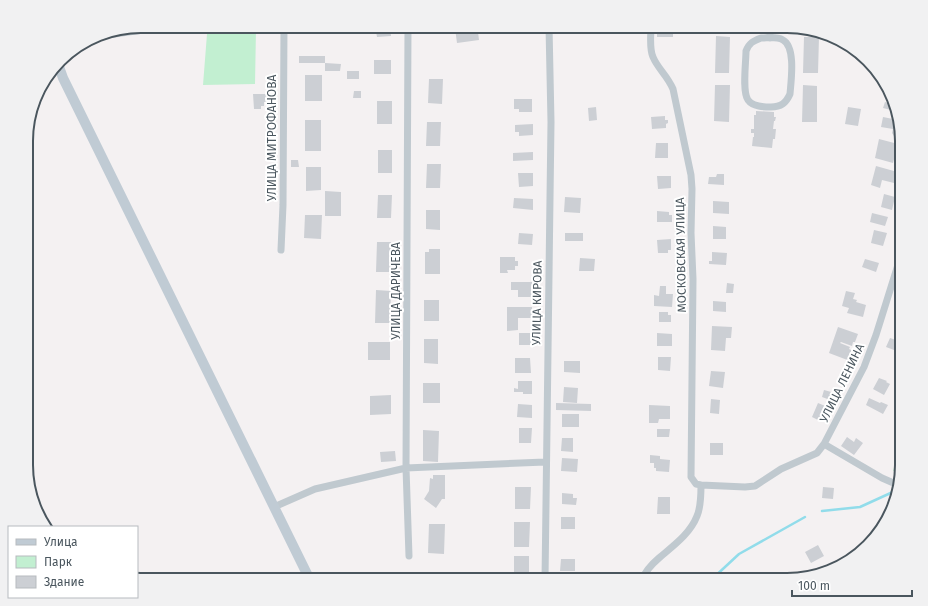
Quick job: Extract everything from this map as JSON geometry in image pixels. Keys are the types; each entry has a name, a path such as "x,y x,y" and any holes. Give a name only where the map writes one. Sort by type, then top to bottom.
{"main road":[{"path":"60,70 70,92 307,573"}],"street":[{"name":"УЛИЦА МИТРОФАНОВА","path":"281,250 283,205 284,33"},
{"name":"УЛИЦА ДАРИЧЕВА","path":"408,33 406,468 409,556"},
{"name":"УЛИЦА КИРОВА","path":"545,573 551,122 549,33"},
{"name":"МОСКОВСКАЯ УЛИЦА","path":"651,33 651,51 656,63 669,79 672,89 691,175 693,279 691,477 696,484 701,485"},
{"path":"770,33 770,38"},
{"path":"761,38 770,38 784,40 788,44 791,51 790,94 787,101 783,105 776,107 762,107 749,101 745,94 746,51 748,46 753,41 761,38"},
{"name":"УЛИЦА ЛЕНИНА","path":"824,444 864,367 876,335 895,274"},
{"path":"645,573 650,566 691,528 697,517 700,506 701,485 754,486 781,469 817,453 824,444 882,478 893,483"},
{"path":"274,507 315,489 406,468 546,462"}],"green space":[{"path":"256,33 255,84 203,85 207,34"}],"building":[{"path":"376,33 391,33 391,36 377,37"},
{"path":"456,33 478,33 479,40 457,43"},
{"path":"657,33 673,33 673,37 657,37"},
{"path":"716,36 730,37 729,73 715,73"},
{"path":"804,37 819,38 818,73 803,73"},
{"path":"299,56 325,56 325,63 299,63"},
{"path":"374,60 391,60 391,74 374,74"},
{"path":"325,63 341,64 340,71 325,71"},
{"path":"347,71 359,71 359,79 347,79"},
{"path":"305,75 322,75 322,101 305,101"},
{"path":"429,79 443,79 442,104 428,103"},
{"path":"715,85 730,85 729,122 714,121"},
{"path":"803,85 817,86 817,122 802,122"},
{"path":"354,91 361,91 361,98 353,98"},
{"path":"253,94 267,94 267,102 264,102 264,106 261,106 261,109 254,109"},
{"path":"514,99 532,99 532,112 519,112 519,109 514,109"},
{"path":"377,101 392,101 392,124 377,124"},
{"path":"885,102 888,103 890,110 883,108"},
{"path":"596,107 597,120 589,121 588,108"},
{"path":"848,107 861,109 858,126 845,124"},
{"path":"756,111 774,112 774,117 776,117 773,129 776,129 772,148 752,146 754,133 751,133 751,129 754,129 754,115 756,115"},
{"path":"665,116 665,120 668,120 666,128 652,129 651,117"},
{"path":"883,117 893,119 895,136 892,133 893,129 881,127"},
{"path":"305,120 321,120 321,151 305,151"},
{"path":"427,122 441,122 440,146 426,146"},
{"path":"533,124 533,135 519,136 519,132 515,132 515,125"},
{"path":"879,139 895,143 895,155 893,163 875,158"},
{"path":"656,143 668,143 668,158 655,158"},
{"path":"378,150 392,150 392,173 378,173"},
{"path":"533,152 533,160 513,161 513,153"},
{"path":"291,160 298,160 299,167 291,167"},
{"path":"427,164 441,164 440,188 426,188"},
{"path":"876,166 895,171 895,183 882,180 880,188 871,185"},
{"path":"306,167 321,167 321,190 306,191"},
{"path":"518,173 533,173 533,186 519,187"},
{"path":"717,174 724,174 724,185 708,184 709,177 716,177"},
{"path":"657,176 671,176 671,188 658,189"},
{"path":"325,191 341,192 341,216 325,216"},
{"path":"884,194 895,197 892,210 881,207"},
{"path":"378,195 392,195 391,218 377,218"},
{"path":"565,197 581,198 580,213 564,212"},
{"path":"514,198 533,199 533,210 513,208"},
{"path":"713,201 729,202 729,214 713,213"},
{"path":"426,210 440,210 440,230 426,229"},
{"path":"657,211 669,212 669,215 672,215 672,222 657,222"},
{"path":"872,213 888,217 885,226 870,222"},
{"path":"305,215 322,215 321,239 304,238"},
{"path":"713,226 726,227 726,239 713,239"},
{"path":"874,230 887,233 883,246 871,243"},
{"path":"519,233 533,234 532,245 518,244"},
{"path":"565,233 583,233 583,241 565,241"},
{"path":"671,239 671,250 668,250 668,253 658,253 657,240"},
{"path":"377,242 391,242 391,272 376,272"},
{"path":"429,249 440,249 440,274 425,274 425,252 429,252"},
{"path":"712,252 727,253 726,265 709,264 709,261 712,261"},
{"path":"500,257 515,257 515,261 518,261 518,266 515,266 515,270 507,270 508,273 500,273"},
{"path":"580,258 595,259 594,271 579,271"},
{"path":"865,259 879,263 876,272 862,267"},
{"path":"511,282 532,282 533,297 518,297 518,290 511,290"},
{"path":"727,283 734,284 733,293 726,293"},
{"path":"660,286 666,286 666,294 673,294 672,307 654,306 654,295 659,296"},
{"path":"376,290 391,291 390,323 375,323"},
{"path":"846,291 855,293 853,299 857,300 856,302 866,305 863,317 847,313 849,308 842,306"},
{"path":"424,300 439,300 439,321 424,321"},
{"path":"713,301 726,302 726,312 713,311"},
{"path":"507,307 532,307 532,318 518,318 518,330 507,331"},
{"path":"659,312 668,312 668,315 671,315 671,322 659,322"},
{"path":"712,326 732,327 731,338 726,338 725,351 711,350"},
{"path":"838,327 858,334 852,346 841,342 840,343 850,347 849,349 853,351 850,361 829,353"},
{"path":"519,333 531,333 531,345 519,345"},
{"path":"657,333 672,334 672,346 657,346"},
{"path":"890,338 895,340 895,350 886,347"},
{"path":"424,339 438,339 438,364 424,363"},
{"path":"368,342 390,342 390,360 368,360"},
{"path":"658,357 671,357 670,371 658,370"},
{"path":"515,358 530,358 531,373 515,373"},
{"path":"564,361 580,361 580,373 564,372"},
{"path":"711,371 725,372 723,388 709,386"},
{"path":"879,378 890,384 884,395 873,389"},
{"path":"518,381 532,381 532,394 514,392 514,388 518,389"},
{"path":"423,383 440,383 440,403 423,403"},
{"path":"564,387 578,388 577,403 563,402"},
{"path":"824,390 835,393 833,401 822,397"},
{"path":"391,395 391,414 370,415 370,396"},
{"path":"869,398 888,405 883,414 866,405"},
{"path":"711,399 720,400 719,414 710,413"},
{"path":"556,403 591,404 591,411 556,410"},
{"path":"818,403 830,408 826,416 823,414 820,421 812,417"},
{"path":"518,404 532,405 532,418 517,417"},
{"path":"649,405 670,406 670,419 659,419 658,423 649,423"},
{"path":"562,414 579,414 579,427 562,427"},
{"path":"519,428 532,428 531,443 519,443"},
{"path":"657,429 670,429 669,437 657,437"},
{"path":"423,430 439,431 438,462 423,461"},
{"path":"847,437 854,442 856,438 863,443 854,455 841,446"},
{"path":"562,438 573,438 573,452 561,451"},
{"path":"710,443 723,443 723,455 710,455"},
{"path":"395,451 396,461 381,462 380,452"},
{"path":"650,455 660,456 660,459 670,460 669,472 656,471 656,468 654,468 654,463 650,463"},
{"path":"562,458 578,459 577,472 561,471"},
{"path":"433,475 445,475 445,499 442,499 436,508 424,499 429,491 430,478 433,479"},
{"path":"515,487 531,487 530,509 515,509"},
{"path":"823,487 834,488 833,499 822,498"},
{"path":"562,493 573,494 573,498 577,498 576,505 562,504"},
{"path":"658,497 670,497 670,514 657,514"},
{"path":"561,517 575,517 575,529 561,529"},
{"path":"514,522 530,522 529,547 514,547"},
{"path":"429,524 445,524 444,554 428,553"},
{"path":"818,545 824,556 811,563 805,552"},
{"path":"514,556 529,556 529,573 514,573"},
{"path":"561,559 575,559 575,571 560,571"}],"waterway":[{"path":"822,511 860,507 891,493"},
{"path":"719,573 739,554 805,517"}]}
